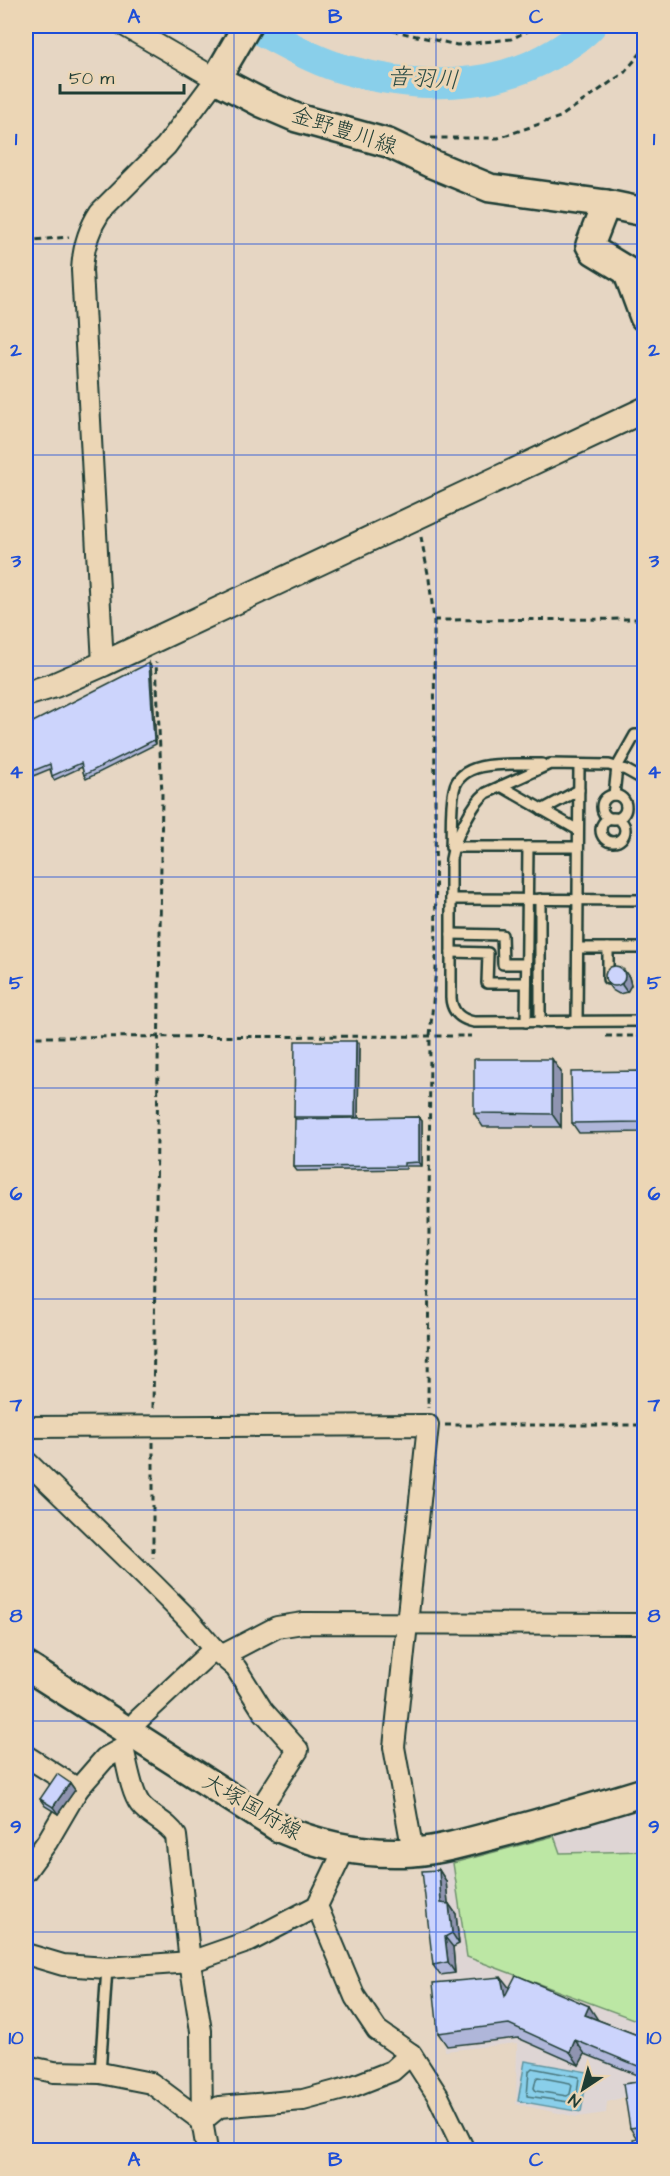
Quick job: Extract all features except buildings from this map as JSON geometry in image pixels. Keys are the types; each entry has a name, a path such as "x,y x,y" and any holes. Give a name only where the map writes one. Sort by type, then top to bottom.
{"main road":[{"path":"218,75 248,26"},
{"name":"金野豊川線","path":"218,75 262,103 297,118 388,143 490,188 606,204 645,212"},
{"path":"606,204 590,245 594,251 627,271 645,317"},
{"name":"大塚国府線","path":"26,1666 126,1740 257,1814 299,1836 321,1844 367,1851 413,1852 435,1849 500,1834 645,1792"}],"street":[{"path":"103,664 83,256 88,235 100,212 166,146 218,75 124,26"},
{"path":"26,694 55,685 103,664 645,410"},
{"path":"26,703 55,685"},
{"path":"26,1427 428,1425 394,1747 413,1852"},
{"path":"26,1461 236,1668 263,1711 298,1750 257,1814"},
{"path":"26,1871 47,1842 78,1789 105,1758 126,1740 138,1720 219,1652 277,1627 303,1623 645,1624"},
{"path":"126,1740 137,1798 141,1806 172,1829 176,1836 190,1962 201,2031 202,2121 207,2151"},
{"path":"26,1756 78,1789"},
{"path":"26,1954 63,1965 106,1968 190,1962 250,1941 317,1906 345,1848"},
{"path":"317,1906 355,1997 377,2030 411,2054 438,2096 464,2151"},
{"path":"202,2121 219,2107 303,2100 351,2087 392,2071 411,2054"},
{"path":"26,2066 54,2072 100,2073 151,2082 202,2121"}],"lane":[{"path":"615,795 617,767 635,735 645,735"},
{"path":"645,780 617,767 550,764 473,768 461,776 453,792 451,859 451,1002 459,1016 474,1022 645,1021"},
{"path":"451,859 454,847 479,799 501,786 550,764"},
{"path":"577,1021 579,765"},
{"path":"501,786 578,830"},
{"path":"542,810 579,790"},
{"path":"615,795 623,800 626,806 622,815 614,818 604,814 602,807 607,797 615,795"},
{"path":"454,847 578,847"},
{"path":"526,1022 528,847"},
{"path":"451,898 645,900"},
{"path":"540,899 540,1022"},
{"path":"451,934 502,935 503,964 526,964"},
{"path":"578,948 645,948"},
{"path":"608,948 608,980"},
{"path":"451,952 488,953 487,982 526,983"},
{"path":"100,2073 106,1968"}],"path":[{"path":"372,26 457,45 512,39 538,26"},
{"path":"429,138 498,138 560,117 624,74 645,49"},
{"path":"26,238 34,240 88,235"},
{"path":"417,517 434,620 436,968 430,1036 428,1425 645,1425"},
{"path":"434,620 645,619"},
{"path":"153,1584 153,1425 162,795 154,639"},
{"path":"26,1037 430,1036"}],"shaded area":[{"path":"644,1802 644,2150 639,2150 628,2096 607,2102 606,2113 577,2117 516,2104 517,2043 445,2051 421,1862"}],"green space":[{"path":"554,1836 560,1853 644,1851 644,2023 467,1957 453,1863"}],"water":[{"path":"525,2061 588,2072 581,2112 518,2101"}],"waterway":[{"name":"音羽川","path":"251,26 334,66 400,81 427,83 480,80 506,74 555,53 591,26"},
{"path":"26,824 30,1030"},
{"path":"26,1190 30,1045"}]}
